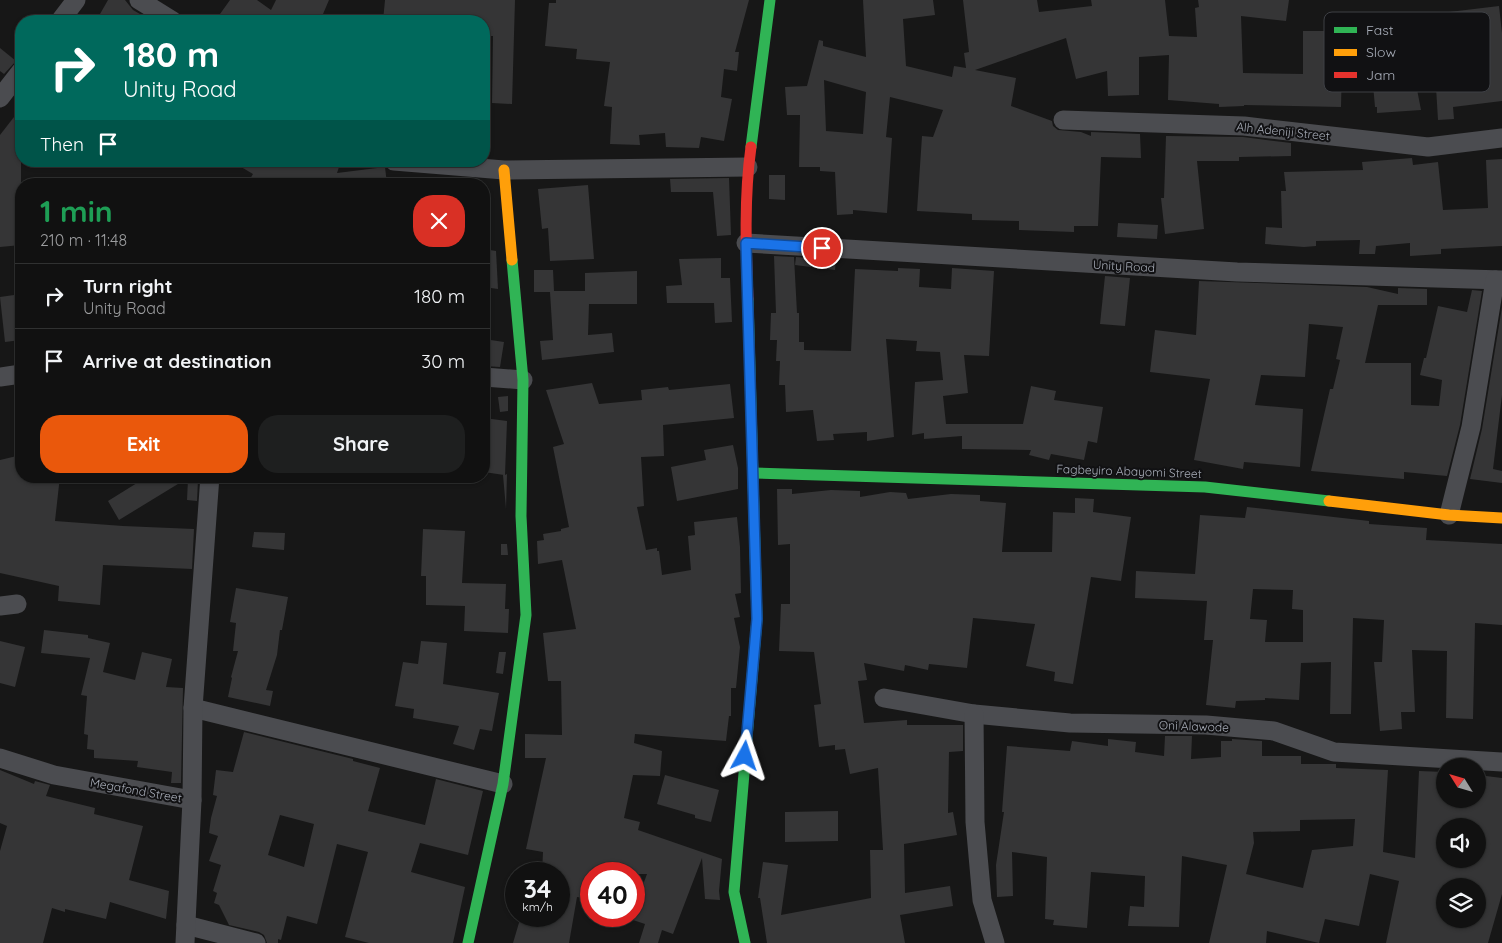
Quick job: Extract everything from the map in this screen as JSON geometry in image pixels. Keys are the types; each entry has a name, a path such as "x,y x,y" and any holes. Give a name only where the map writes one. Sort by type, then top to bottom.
{"street":[{"path":"65,15 76,0"},
{"path":"139,0 163,15"},
{"path":"744,943 734,892 757,619 746,243 748,168 770,0"},
{"path":"0,98 15,79"},
{"name":"Alh Adeniji Street","path":"1063,120 1244,126 1428,147 1502,138"},
{"path":"467,167 504,170 748,168"},
{"path":"468,943 503,784 526,615 521,516 522,380 504,170"},
{"name":"Unity Road","path":"746,243 1237,272 1499,280"},
{"path":"1449,515 1471,427 1499,280"},
{"path":"0,378 15,375"},
{"path":"490,377 522,380"},
{"name":"Fagbeyiro Abayomi Street","path":"753,473 1205,487 1449,515 1502,518"},
{"path":"192,800 193,708 209,483"},
{"name":"Oni Alawode","path":"884,698 974,714 1070,723 1206,725 1274,731 1334,752 1502,762"},
{"path":"193,708 503,784"},
{"path":"974,714 975,822 982,900 995,943"},
{"name":"Megafond Street","path":"0,758 54,775 192,800 186,934"},
{"path":"186,934 256,943"}],"building":[{"path":"108,0 125,0 133,10 142,15 99,15"},
{"path":"230,0 257,0 271,10 276,0 329,0 323,15 220,14"},
{"path":"385,0 515,0 512,104 492,103 493,36 490,36 490,15 384,15"},
{"path":"556,0 749,0 735,52 739,52 737,71 724,69 721,97 732,99 724,141 701,137 699,148 666,147 665,133 639,135 640,145 610,144 612,107 604,106 610,62 576,59 577,49 545,46 549,3 556,3"},
{"path":"863,0 933,0 935,15 903,19 906,66 952,77 954,66 966,68 964,53 969,52 963,0 1037,0 1039,12 1092,6 1091,0 1165,0 1169,36 1197,37 1195,8 1199,7 1198,0 1289,0 1286,21 1241,16 1243,73 1303,74 1303,31 1324,31 1324,92 1341,92 1341,107 1244,105 1219,107 1219,104 1168,100 1169,55 1139,57 1139,95 1108,96 1107,71 1076,79 1066,38 975,70 1016,78 1011,106 1052,121 1053,126 1058,130 1081,132 1091,136 1091,132 1140,134 1141,158 1101,157 1098,226 1074,226 1074,232 1019,230 1019,221 972,220 972,214 917,211 922,136 933,137 943,110 890,97 886,137 892,138 887,213 853,210 853,214 837,215 835,172 820,171 820,167 799,167 800,115 787,115 785,87 807,86 819,40 823,41 823,46 866,57","holes":["824,80 866,92 863,134 826,131"]},
{"path":"1499,6 1502,33 1502,101 1453,107 1454,119 1438,120 1436,92 1490,92 1490,12 1449,12"},
{"path":"0,48 15,62 4,74 0,71"},
{"path":"1374,92 1418,92 1421,110 1377,113 1377,107 1375,107"},
{"path":"15,116 15,167 21,167 21,178 15,178 15,246 0,247 0,135"},
{"path":"1166,136 1243,137 1291,143 1291,156 1239,157 1239,161 1197,161 1204,229 1165,234 1161,198 1164,198"},
{"path":"1412,158 1413,165 1438,162 1443,210 1488,208 1486,160 1502,159 1502,246 1441,249 1441,254 1410,256 1410,243 1376,246 1375,254 1359,254 1360,240 1316,241 1316,246 1304,247 1265,244 1266,227 1282,228 1281,191 1286,191 1284,172 1363,170 1362,162"},
{"path":"241,167 339,167 337,173 385,167 386,178 251,178 253,174"},
{"path":"769,175 785,175 785,200 769,199"},
{"path":"729,178 731,235 717,236 713,192 671,192 670,179"},
{"path":"588,185 594,259 550,261 548,228 542,229 538,189"},
{"path":"1118,223 1158,225 1157,239 1117,237"},
{"path":"490,250 496,251 498,289 490,288"},
{"path":"774,256 794,257 797,313 799,313 799,342 804,342 804,350 851,351 855,269 898,271 898,268 920,269 919,287 951,289 952,268 994,271 989,356 964,355 968,393 943,396 946,424 1023,424 1031,386 1056,391 1054,400 1103,407 1097,443 1088,441 1084,460 1051,454 1049,460 1029,455 1031,450 962,449 962,436 924,439 924,433 912,435 915,382 943,380 940,352 916,351 917,341 886,339 894,437 867,441 867,432 833,434 834,440 817,441 813,410 786,412 785,385 779,385 780,361 776,361 777,340 770,340 771,313 776,313"},
{"path":"796,257 836,260 835,270 795,265"},
{"path":"721,258 721,278 730,278 732,322 715,323 714,303 667,303 666,286 682,285 679,259"},
{"path":"534,270 553,270 554,291 585,291 585,273 637,271 637,304 589,304 588,335 612,333 614,352 542,360 540,341 553,340 550,292 534,292"},
{"path":"1105,276 1130,278 1125,326 1100,324"},
{"path":"1199,281 1367,287 1398,294 1398,288 1427,289 1427,305 1378,305 1365,363 1411,363 1411,405 1439,406 1442,380 1420,375 1424,358 1426,358 1438,306 1467,312 1472,290 1482,291 1460,425 1447,476 1404,472 1404,479 1311,471 1330,389 1333,389 1340,360 1336,359 1343,327 1309,324 1305,377 1261,375 1255,405 1303,409 1300,467 1244,462 1243,469 1194,460 1210,379 1150,372 1155,330 1196,335"},
{"path":"15,295 15,341 5,342 0,297"},
{"path":"1502,307 1502,395 1493,469 1502,471 1502,483 1470,479 1482,429"},
{"path":"490,340 504,342 500,367 490,366"},
{"path":"592,383 599,404 642,400 641,390 668,387 669,390 730,384 734,418 663,425 664,456 641,457 644,506 637,507 646,550 657,548 657,551 659,551 662,575 691,570 688,536 695,535 694,522 737,517 740,547 741,593 735,594 740,617 734,618 740,647 736,688 731,688 731,716 729,716 726,741 635,734 634,743 662,751 660,776 633,775 624,818 640,822 638,830 722,859 720,900 705,899 702,858 673,934 662,930 658,943 639,943 645,927 645,879 647,874 645,874 645,862 580,862 580,897 577,897 569,943 513,943 518,927 570,927 570,862 543,862 543,852 526,849 546,758 525,758 525,734 562,735 561,681 548,681 543,633 576,629 562,560 538,564 537,541 544,540 543,534 561,531 561,529 569,527 553,447 564,444 546,390"},
{"path":"508,396 508,411 500,412 498,397"},
{"path":"490,419 507,421 506,509 504,475 490,473"},
{"path":"733,445 738,468 738,489 677,501 671,467 706,460 704,450"},
{"path":"15,456 15,483 59,483 55,521 194,529 192,569 103,565 100,605 58,601 59,586 0,573 0,460"},
{"path":"137,483 180,483 119,520 108,501"},
{"path":"188,483 198,483 197,501 187,500"},
{"path":"777,489 792,489 792,494 831,490 860,491 860,497 890,492 906,493 908,499 951,494 980,495 980,501 1006,503 1002,552 1052,552 1053,512 1075,513 1075,498 1094,499 1093,512 1131,517 1121,581 1091,577 1073,684 1054,681 1055,672 1026,666 1035,624 973,618 967,668 929,664 928,670 905,665 904,671 864,663 867,680 858,681 864,723 907,720 907,725 963,725 963,751 949,752 948,813 953,812 957,835 904,844 905,893 950,886 953,906 900,915 905,943 767,943 760,898 758,898 763,862 788,865 781,915 871,898 870,850 883,850 878,768 850,774 845,749 835,750 835,745 819,747 814,705 821,704 814,652 779,651 781,604 790,604 790,544 778,545"},
{"path":"1247,507 1369,521 1369,524 1427,528 1426,540 1502,544 1502,625 1475,623 1473,719 1446,718 1447,651 1412,650 1415,712 1401,712 1402,729 1380,731 1374,662 1382,662 1384,620 1353,618 1351,714 1330,714 1331,662 1301,663 1299,700 1265,698 1265,700 1236,701 1235,708 1206,705 1213,640 1204,640 1207,601 1135,598 1136,571 1195,574 1200,515 1245,518","holes":["1253,589 1293,590 1292,609 1303,610 1303,642 1265,642 1267,620 1250,619"]},
{"path":"423,529 465,531 462,583 506,584 505,609 509,609 508,633 464,631 465,606 426,605 426,576 421,576"},
{"path":"254,532 285,533 284,550 252,547"},
{"path":"501,544 507,544 508,555 501,555"},
{"path":"236,588 288,597 282,630 280,630 277,655 266,690 273,691 270,706 228,697 238,651 233,651 236,623 230,622"},
{"path":"44,630 88,635 88,638 110,643 103,672 135,680 142,652 172,659 166,687 183,688 181,783 171,783 172,772 137,767 138,761 94,758 94,750 87,749 88,735 84,734 87,696 81,695 90,658 41,653"},
{"path":"0,641 25,647 15,687 0,683"},
{"path":"421,641 447,643 443,684 499,693 492,731 480,729 474,750 453,744 459,726 413,718 414,709 395,706 403,662 418,664"},
{"path":"499,652 506,652 503,674 496,673"},
{"path":"244,732 353,759 353,761 380,768 368,811 425,825 436,779 483,791 468,855 420,843 411,872 465,887 453,943 369,943 345,937 368,852 337,844 317,924 287,916 281,940 278,939 278,943 267,943 264,935 259,932 229,925 219,905 214,903 217,893 213,891 221,865 209,861 218,836 209,833 217,796 213,795 216,770 233,772","holes":["280,815 314,824 304,867 268,855"]},
{"path":"1165,736 1192,736 1191,759 1221,757 1221,741 1232,741 1232,739 1262,741 1262,756 1301,756 1301,764 1336,764 1336,768 1388,770 1383,852 1415,858 1419,771 1436,772 1436,808 1486,808 1486,776 1502,778 1502,894 1488,943 1386,943 1399,881 1370,874 1359,926 1325,919 1319,943 1267,931 1266,943 1209,943 1227,865 1182,856 1179,927 1128,926 1130,906 1144,907 1145,876 1091,872 1087,928 1053,925 1054,920 1045,919 1047,857 1012,852 1013,896 997,897 996,865 1004,812 1002,812 1007,746 1070,751 1072,741 1108,746 1108,739 1136,742 1135,752 1164,756","holes":["1355,819 1353,846 1312,850 1303,888 1246,874 1254,843 1253,832 1300,831 1300,820"]},
{"path":"0,770 34,784 35,781 50,785 46,796 95,808 94,814 143,826 129,880 169,891 166,919 110,902 106,919 65,909 65,912 52,908 43,943 0,943 0,851 7,826 0,823"},
{"path":"665,775 719,790 711,822 695,818 695,815 657,804"},
{"path":"838,811 838,841 785,842 785,812"}],"traffic: fast":[{"path":"751,147 770,0"},
{"path":"468,943 503,784 526,615 521,516 523,380 512,260"},
{"path":"745,943 734,892 757,619 748,299"},
{"path":"753,473 1205,487 1329,501"}],"traffic: slow":[{"path":"504,170 512,260"},
{"path":"1329,501 1449,515 1502,518"}],"traffic: jam":[{"path":"748,299 746,204 751,147"}],"route":[{"path":"745,756 757,619 746,243 822,248"}]}
